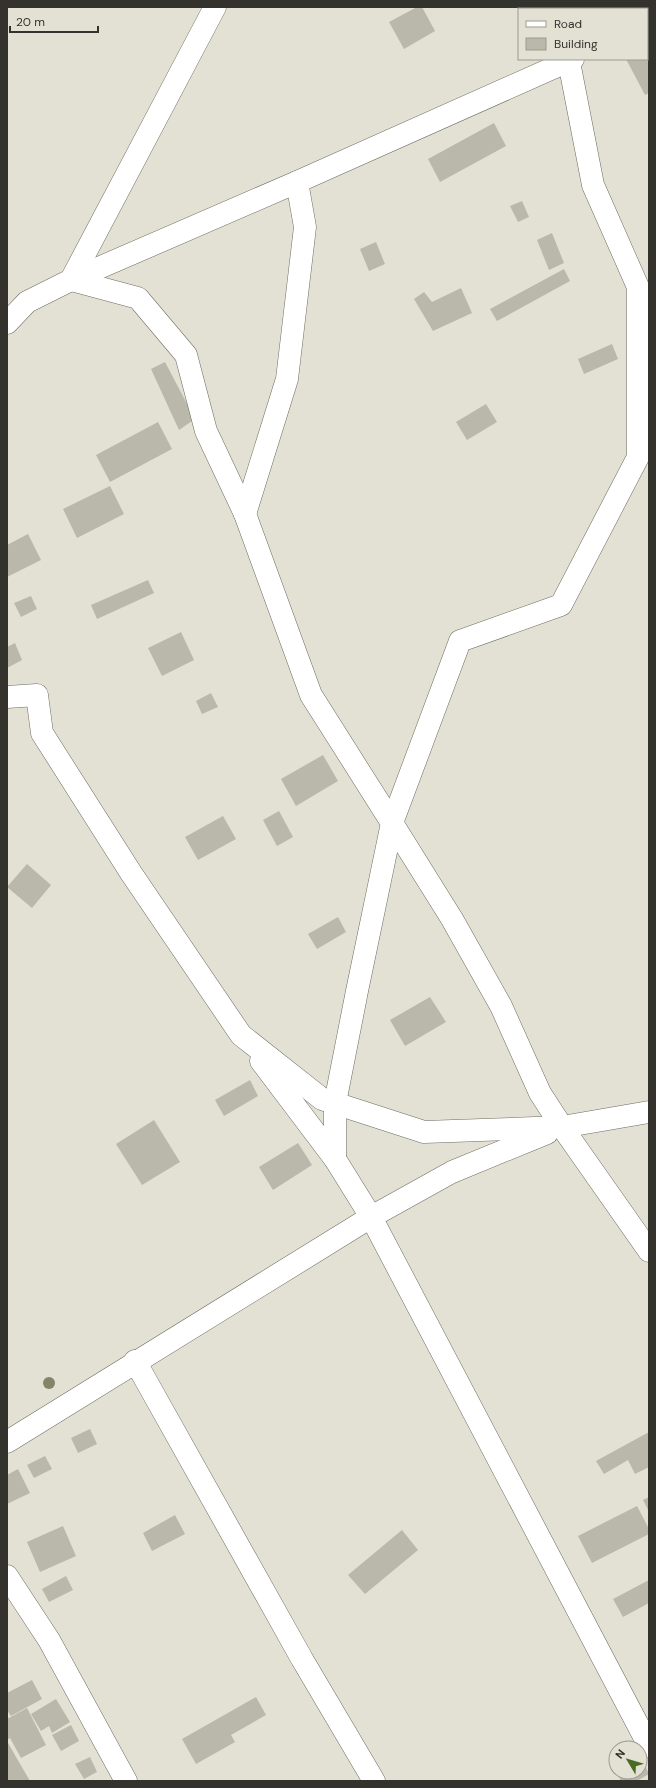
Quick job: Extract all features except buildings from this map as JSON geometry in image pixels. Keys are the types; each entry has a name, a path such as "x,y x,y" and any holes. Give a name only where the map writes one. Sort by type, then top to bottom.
{"street":[{"path":"71,280 215,7"},
{"path":"7,323 27,302 71,280 297,182 571,60 593,185 638,287 638,457 561,605 460,641 392,823 335,1104 335,1159"},
{"path":"245,514 287,379 305,227 297,182"},
{"path":"71,280 138,298 186,355 206,431 245,514 311,695 452,920 501,1006 540,1093 562,1127 649,1250"},
{"path":"7,697 37,695 42,734 131,873 241,1036 335,1159 371,1217 649,1746"},
{"path":"241,1036 322,1100 424,1132 562,1127 649,1112"},
{"path":"7,1442 135,1361 371,1217 452,1172 562,1127"},
{"path":"135,1361 302,1659 374,1781"},
{"path":"7,1576 49,1640 126,1781"}]}
